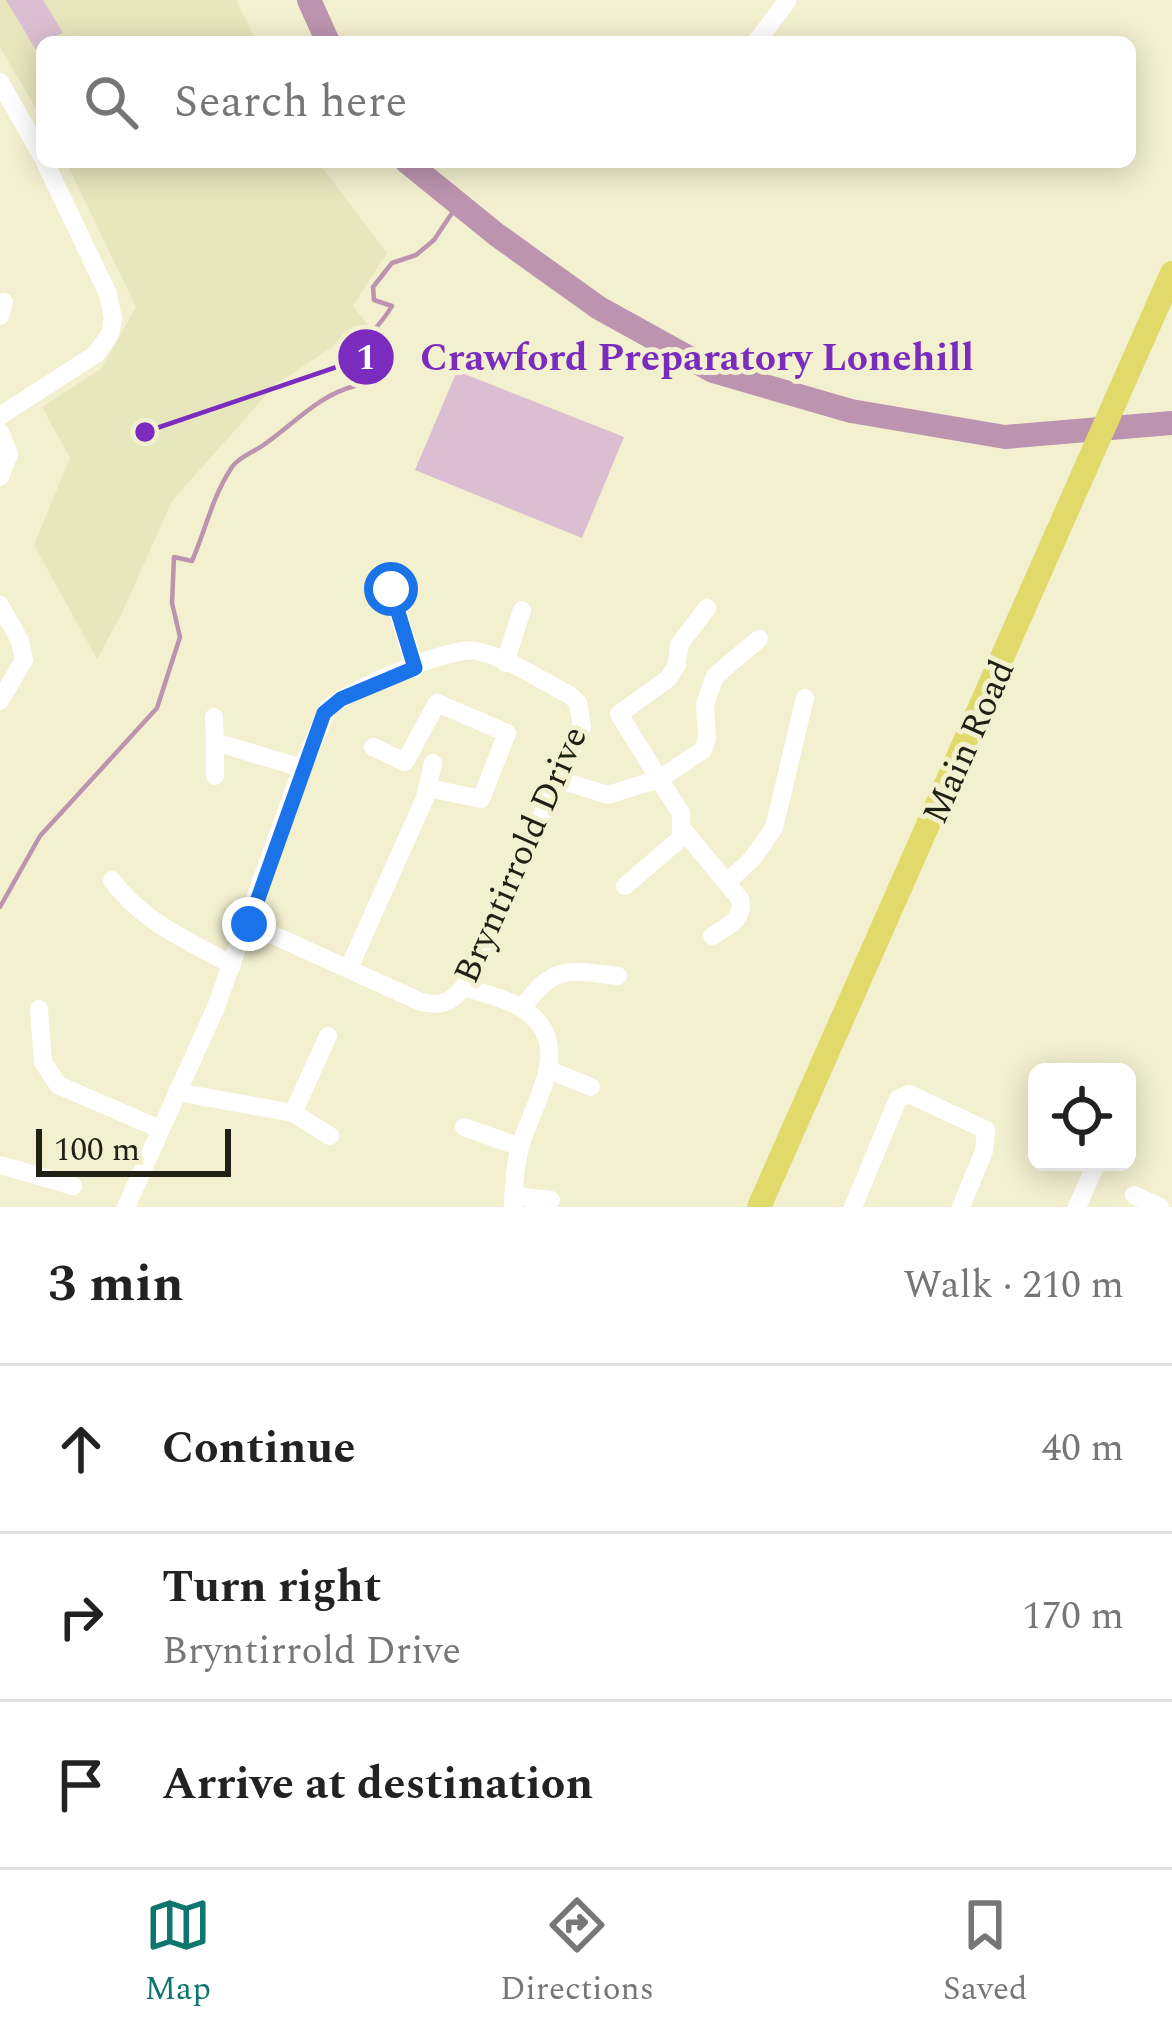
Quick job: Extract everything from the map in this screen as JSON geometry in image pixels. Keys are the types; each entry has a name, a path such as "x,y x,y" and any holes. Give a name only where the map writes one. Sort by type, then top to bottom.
{"main road":[{"name":"Main Road","path":"759,1207 1172,273"}],"street":[{"path":"761,36 788,0"},
{"path":"0,82 36,145"},
{"path":"0,416 96,354 110,334 113,318 108,294 48,168"},
{"path":"0,432 9,454 1,471"},
{"path":"391,589 415,668"},
{"path":"0,604 20,641 24,660 0,701"},
{"path":"707,608 679,645 669,678 619,715 681,813 684,830 742,907 734,923 712,936"},
{"path":"506,663 522,610"},
{"path":"559,780 608,795 659,778 703,750 705,704 715,676 759,639"},
{"name":"Bryntirrold Drive","path":"126,1207 249,924 319,722 333,704 466,650 506,663 570,695 578,704 582,727 464,987 454,999 434,1005 249,924"},
{"path":"727,882 752,860 774,828 806,698"},
{"path":"373,747 405,762 437,703 507,733 481,799 428,788"},
{"path":"214,717 215,776"},
{"path":"215,742 302,768"},
{"path":"349,968 428,788 433,763"},
{"path":"625,886 681,838 684,830"},
{"path":"112,880 143,915 232,965"},
{"path":"523,1008 545,980 562,972 618,976"},
{"path":"464,987 523,1008 548,1040 549,1070 520,1147 513,1201 550,1200"},
{"path":"39,1009 44,1062 58,1085 160,1129"},
{"path":"293,1113 328,1036"},
{"path":"549,1070 591,1087"},
{"path":"177,1092 293,1113 330,1136"},
{"path":"858,1206 898,1099 909,1094 986,1130 984,1151 961,1207"},
{"path":"464,1127 520,1147"},
{"path":"0,1165 73,1186"},
{"path":"1078,1207 1093,1171"},
{"path":"1134,1195 1160,1207"}],"shaded area":[{"path":"0,0 236,0 254,36 36,36 36,109 0,47"},
{"path":"6,0 43,0 63,33 36,36 36,50"},
{"path":"69,168 323,168 387,253 353,306 367,324 275,385 172,501 97,659 34,545 70,458 42,407 102,368 136,307"},
{"path":"457,371 624,437 582,538 415,470"}],"waterway":[{"path":"309,0 325,36"},
{"path":"414,168 599,308 713,371 851,411 1005,437 1172,423"},
{"path":"0,907 40,836 157,708 180,637 172,603 174,557 192,561 232,467 317,403 355,386 344,370 392,306 374,300 373,287 392,263 416,255 434,240 458,204"}],"place":[{"name":"Crawford Preparatory Lonehill","path":"145,432"}],"route":[{"path":"249,924 324,713 341,699 415,668 391,589"}]}
